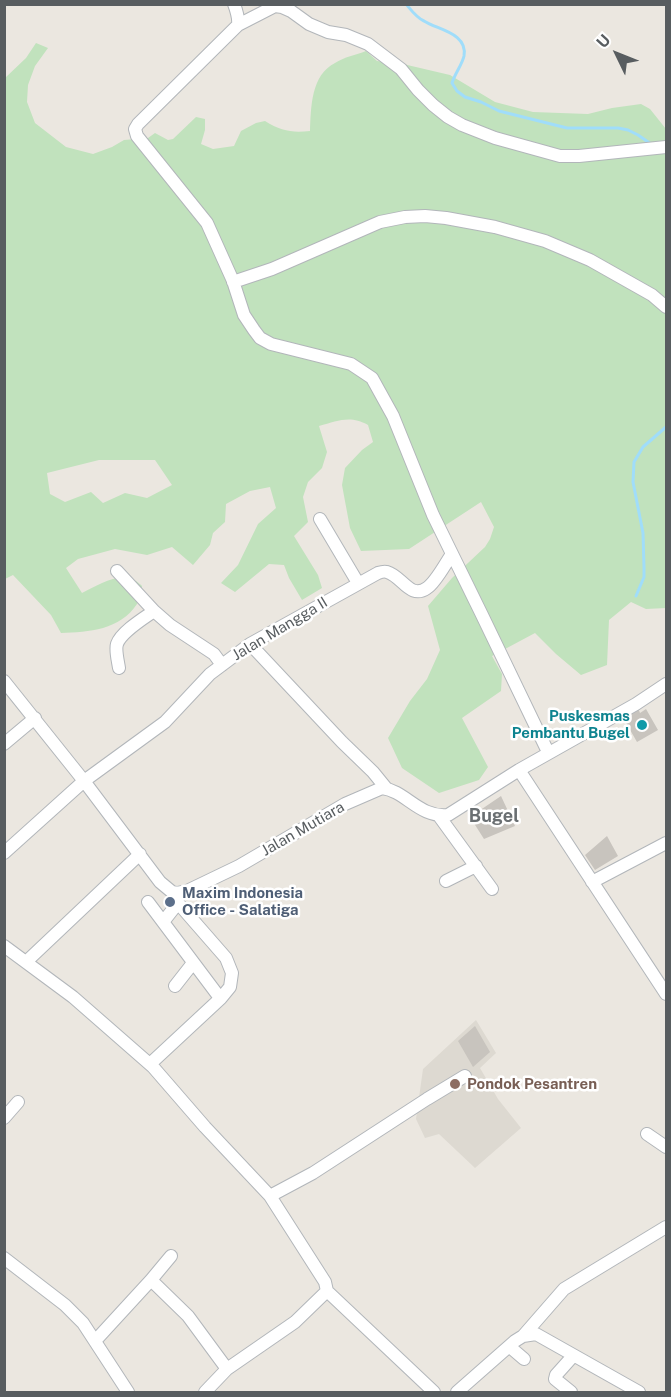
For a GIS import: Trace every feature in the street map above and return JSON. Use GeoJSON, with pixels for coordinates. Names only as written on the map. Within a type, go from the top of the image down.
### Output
{"type":"FeatureCollection","features":[{"type":"Feature","properties":{"kind":"street"},"geometry":{"type":"LineString","coordinates":[[234,4],[239,20],[238,25]]}},
{"type":"Feature","properties":{"kind":"street"},"geometry":{"type":"LineString","coordinates":[[548,753],[433,515],[393,416],[372,378],[351,364],[271,344],[260,338],[244,315],[233,282],[207,224],[137,136],[135,129],[164,97],[238,25],[275,6],[291,11],[309,24],[328,32],[346,35],[368,44],[401,69],[418,90],[448,117],[495,138],[560,156],[666,147]]}},
{"type":"Feature","properties":{"kind":"street"},"geometry":{"type":"LineString","coordinates":[[233,282],[272,269],[380,222],[425,216],[495,227],[545,241],[590,260],[652,295],[666,307]]}},
{"type":"Feature","properties":{"kind":"street"},"geometry":{"type":"LineString","coordinates":[[320,519],[358,583]]}},
{"type":"Feature","properties":{"kind":"street","name":"Jalan Mangga II"},"geometry":{"type":"LineString","coordinates":[[7,845],[84,781],[165,722],[210,674],[250,644],[378,573],[392,574],[410,590],[418,592],[426,589],[432,584],[452,554]]}},
{"type":"Feature","properties":{"kind":"street"},"geometry":{"type":"LineString","coordinates":[[117,572],[154,611],[170,625],[214,654],[222,665]]}},
{"type":"Feature","properties":{"kind":"street"},"geometry":{"type":"LineString","coordinates":[[119,668],[116,646],[120,638],[154,611]]}},
{"type":"Feature","properties":{"kind":"street"},"geometry":{"type":"LineString","coordinates":[[250,644],[386,788],[411,804],[439,816],[448,815],[519,770],[636,704],[666,684]]}},
{"type":"Feature","properties":{"kind":"street"},"geometry":{"type":"LineString","coordinates":[[4,681],[84,781],[160,882],[226,958],[232,973],[230,987],[150,1064]]}},
{"type":"Feature","properties":{"kind":"street"},"geometry":{"type":"LineString","coordinates":[[4,744],[35,718]]}},
{"type":"Feature","properties":{"kind":"street"},"geometry":{"type":"LineString","coordinates":[[519,770],[666,994]]}},
{"type":"Feature","properties":{"kind":"street","name":"Jalan Mutiara"},"geometry":{"type":"LineString","coordinates":[[175,898],[177,893],[187,891],[239,866],[345,804],[375,790],[386,788]]}},
{"type":"Feature","properties":{"kind":"street"},"geometry":{"type":"LineString","coordinates":[[439,816],[492,889]]}},
{"type":"Feature","properties":{"kind":"street"},"geometry":{"type":"LineString","coordinates":[[592,882],[666,843]]}},
{"type":"Feature","properties":{"kind":"street"},"geometry":{"type":"LineString","coordinates":[[27,962],[140,854]]}},
{"type":"Feature","properties":{"kind":"street"},"geometry":{"type":"LineString","coordinates":[[446,881],[476,866]]}},
{"type":"Feature","properties":{"kind":"street"},"geometry":{"type":"LineString","coordinates":[[163,922],[175,898]]}},
{"type":"Feature","properties":{"kind":"street"},"geometry":{"type":"LineString","coordinates":[[148,902],[220,998]]}},
{"type":"Feature","properties":{"kind":"street"},"geometry":{"type":"LineString","coordinates":[[4,946],[73,997],[150,1064],[270,1196],[325,1282],[327,1291],[434,1392]]}},
{"type":"Feature","properties":{"kind":"street"},"geometry":{"type":"LineString","coordinates":[[175,986],[193,963]]}},
{"type":"Feature","properties":{"kind":"street"},"geometry":{"type":"LineString","coordinates":[[270,1196],[313,1173],[465,1076]]}},
{"type":"Feature","properties":{"kind":"street"},"geometry":{"type":"LineString","coordinates":[[4,1118],[18,1102]]}},
{"type":"Feature","properties":{"kind":"street"},"geometry":{"type":"LineString","coordinates":[[647,1134],[666,1147]]}},
{"type":"Feature","properties":{"kind":"street"},"geometry":{"type":"LineString","coordinates":[[457,1392],[523,1336],[564,1289],[666,1227]]}},
{"type":"Feature","properties":{"kind":"street"},"geometry":{"type":"LineString","coordinates":[[95,1341],[171,1256]]}},
{"type":"Feature","properties":{"kind":"street"},"geometry":{"type":"LineString","coordinates":[[6,1262],[65,1305],[83,1323],[128,1392]]}},
{"type":"Feature","properties":{"kind":"street"},"geometry":{"type":"LineString","coordinates":[[151,1280],[188,1316],[226,1369]]}},
{"type":"Feature","properties":{"kind":"street"},"geometry":{"type":"LineString","coordinates":[[205,1392],[226,1369],[295,1322],[327,1291]]}},
{"type":"Feature","properties":{"kind":"street"},"geometry":{"type":"LineString","coordinates":[[523,1336],[536,1334],[639,1392]]}},
{"type":"Feature","properties":{"kind":"street"},"geometry":{"type":"LineString","coordinates":[[510,1347],[524,1359]]}},
{"type":"Feature","properties":{"kind":"street"},"geometry":{"type":"LineString","coordinates":[[571,1392],[555,1379],[573,1356]]}},
{"type":"Feature","properties":{"kind":"shaded area","name":"Pondok Pesantren"},"geometry":{"type":"Polygon","coordinates":[[[476,1020],[496,1053],[480,1068],[498,1099],[521,1128],[475,1168],[439,1134],[425,1138],[416,1119],[423,1069],[476,1020]]]}},
{"type":"Feature","properties":{"kind":"green space"},"geometry":{"type":"Polygon","coordinates":[[[36,43],[48,48],[35,66],[28,85],[27,102],[35,123],[66,147],[93,154],[124,140],[148,138],[155,133],[168,140],[173,139],[196,117],[205,119],[201,144],[213,149],[234,146],[241,131],[265,121],[287,131],[310,131],[314,92],[321,75],[327,68],[339,61],[366,51],[377,61],[403,64],[450,75],[495,102],[533,112],[588,114],[641,104],[650,109],[666,129],[666,608],[646,609],[631,602],[609,620],[607,665],[581,675],[535,633],[492,656],[502,674],[501,691],[462,718],[488,767],[479,780],[439,793],[402,768],[388,738],[410,701],[427,679],[440,650],[428,606],[452,578],[485,547],[494,527],[481,502],[409,549],[361,551],[350,528],[342,485],[345,468],[373,442],[368,425],[362,422],[344,420],[319,426],[327,452],[322,468],[308,482],[303,497],[308,522],[294,536],[318,575],[322,588],[302,600],[284,565],[269,564],[235,592],[221,583],[238,565],[258,524],[276,508],[270,487],[250,491],[226,504],[225,522],[213,533],[210,545],[193,565],[172,547],[147,555],[115,549],[78,559],[66,568],[82,593],[105,582],[124,577],[142,586],[139,600],[130,613],[103,628],[61,633],[51,615],[13,575],[5,579],[5,78],[26,58],[36,43]],[[99,460],[47,473],[50,494],[65,502],[91,492],[103,503],[125,493],[147,498],[172,485],[155,460],[99,460]]]}},
{"type":"Feature","properties":{"kind":"building","name":"Puskesmas Pembantu Bugel"},"geometry":{"type":"Polygon","coordinates":[[[638,708],[640,713],[646,709],[658,730],[637,742],[625,721],[632,717],[629,713],[638,708]]]}},
{"type":"Feature","properties":{"kind":"building"},"geometry":{"type":"Polygon","coordinates":[[[501,796],[515,826],[484,839],[470,817],[501,796]]]}},
{"type":"Feature","properties":{"kind":"building"},"geometry":{"type":"Polygon","coordinates":[[[607,836],[618,856],[595,870],[585,855],[607,836]]]}},
{"type":"Feature","properties":{"kind":"building"},"geometry":{"type":"Polygon","coordinates":[[[475,1026],[490,1052],[473,1067],[458,1041],[475,1026]]]}},
{"type":"Feature","properties":{"kind":"waterway"},"geometry":{"type":"LineString","coordinates":[[406,4],[421,20],[451,33],[461,42],[464,56],[452,83],[465,97],[499,111],[567,128],[628,130],[651,144]]}},
{"type":"Feature","properties":{"kind":"waterway"},"geometry":{"type":"LineString","coordinates":[[636,596],[644,577],[644,567],[643,533],[633,482],[634,462],[643,447],[666,427]]}},
{"type":"Feature","properties":{"kind":"place","name":"Puskesmas Pembantu Bugel"},"geometry":{"type":"Point","coordinates":[642,725]}},
{"type":"Feature","properties":{"kind":"place","name":"Maxim Indonesia Office - Salatiga"},"geometry":{"type":"Point","coordinates":[170,902]}},
{"type":"Feature","properties":{"kind":"place","name":"Pondok Pesantren"},"geometry":{"type":"Point","coordinates":[455,1084]}},
{"type":"Feature","properties":{"kind":"district","name":"Bugel"},"geometry":{"type":"Point","coordinates":[494,816]}}]}
